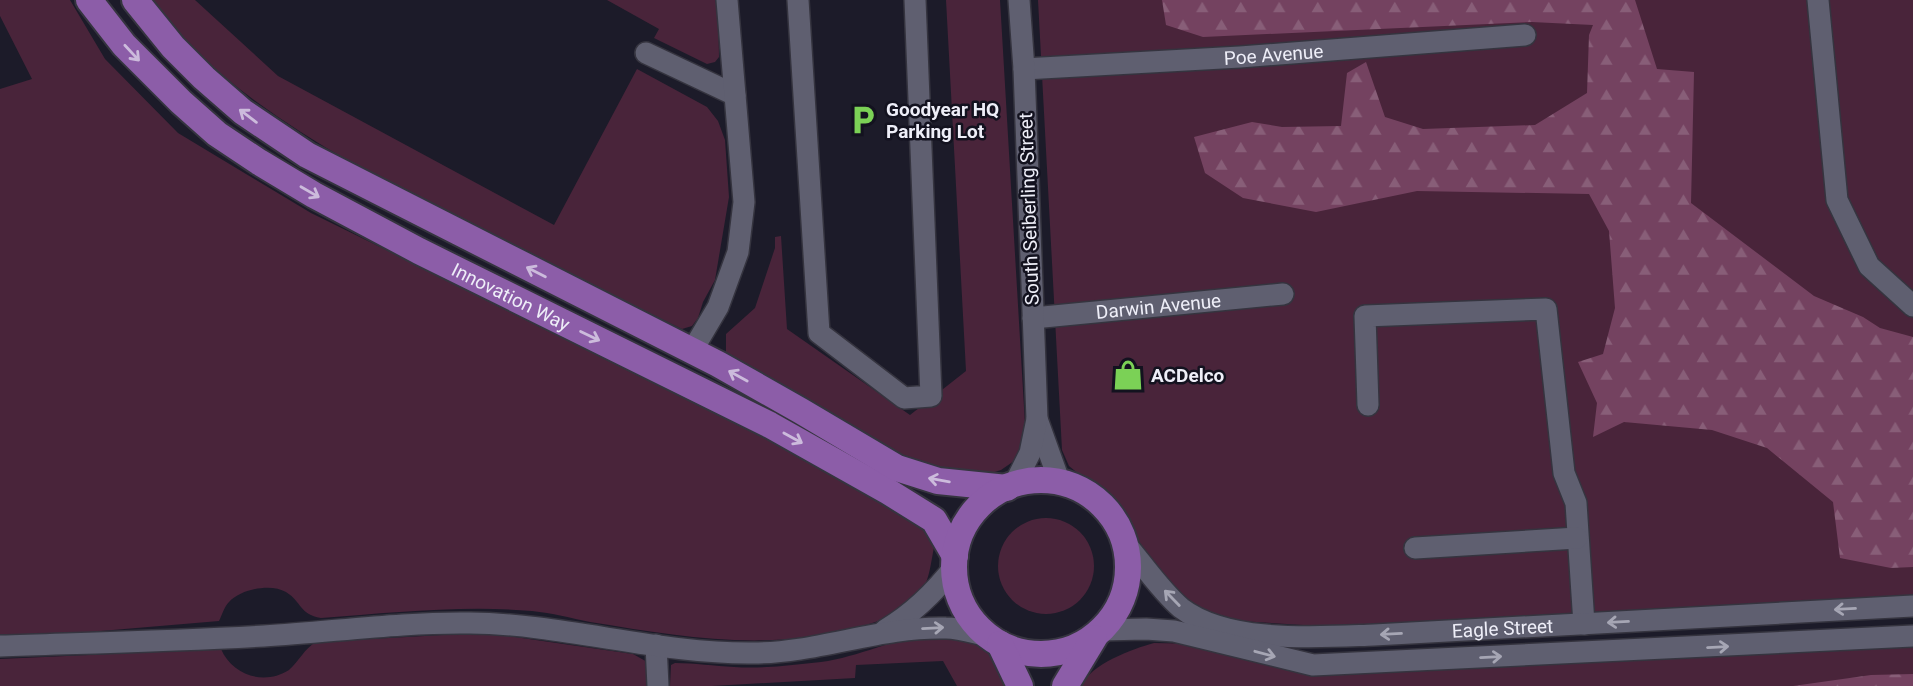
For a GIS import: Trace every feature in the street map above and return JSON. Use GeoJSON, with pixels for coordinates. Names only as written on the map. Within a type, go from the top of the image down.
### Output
{"type":"FeatureCollection","features":[{"type":"Feature","properties":{"kind":"main road","name":"Innovation Way"},"geometry":{"type":"LineString","coordinates":[[89,0],[124,45],[180,102],[217,134],[259,162],[314,195],[419,251],[769,425],[889,492],[934,520],[955,561]]}},
{"type":"Feature","properties":{"kind":"main road","name":"Innovation Way"},"geometry":{"type":"LineString","coordinates":[[135,0],[157,29],[204,78],[243,112],[307,155],[692,351],[897,468],[938,481],[1011,486]]}},
{"type":"Feature","properties":{"kind":"main road"},"geometry":{"type":"LineString","coordinates":[[1020,686],[994,640],[967,614],[956,586],[955,561],[958,541],[972,515],[994,495],[1011,486],[1033,481],[1060,483],[1082,491],[1101,504],[1115,522],[1125,543],[1129,568],[1125,593],[1114,615],[1099,632],[1065,686]]}},
{"type":"Feature","properties":{"kind":"main road"},"geometry":{"type":"LineString","coordinates":[[994,640],[1025,653],[1050,654],[1075,647],[1099,632]]}},
{"type":"Feature","properties":{"kind":"street"},"geometry":{"type":"LineString","coordinates":[[692,351],[718,307],[738,252],[744,202],[727,0]]}},
{"type":"Feature","properties":{"kind":"street"},"geometry":{"type":"LineString","coordinates":[[798,0],[819,333],[904,398],[931,397],[915,0]]}},
{"type":"Feature","properties":{"kind":"street","name":"South Seiberling Street"},"geometry":{"type":"LineString","coordinates":[[1011,486],[1030,453],[1037,419],[1019,0]]}},
{"type":"Feature","properties":{"kind":"street"},"geometry":{"type":"LineString","coordinates":[[1818,0],[1837,200],[1869,266],[1913,306]]}},
{"type":"Feature","properties":{"kind":"street","name":"Poe Avenue"},"geometry":{"type":"LineString","coordinates":[[1024,69],[1240,57],[1525,36]]}},
{"type":"Feature","properties":{"kind":"street"},"geometry":{"type":"LineString","coordinates":[[646,53],[735,95]]}},
{"type":"Feature","properties":{"kind":"street","name":"Darwin Avenue"},"geometry":{"type":"LineString","coordinates":[[1033,318],[1283,294]]}},
{"type":"Feature","properties":{"kind":"street"},"geometry":{"type":"LineString","coordinates":[[1368,405],[1366,316],[1546,309],[1563,473],[1576,503],[1584,624]]}},
{"type":"Feature","properties":{"kind":"street","name":"South Seiberling Street"},"geometry":{"type":"LineString","coordinates":[[1037,419],[1060,483]]}},
{"type":"Feature","properties":{"kind":"street"},"geometry":{"type":"LineString","coordinates":[[1415,548],[1577,538]]}},
{"type":"Feature","properties":{"kind":"street","name":"Eagle Street"},"geometry":{"type":"LineString","coordinates":[[1125,543],[1182,608],[1209,622],[1238,631],[1331,637],[1913,606]]}},
{"type":"Feature","properties":{"kind":"street"},"geometry":{"type":"LineString","coordinates":[[878,634],[915,610],[938,588],[955,561]]}},
{"type":"Feature","properties":{"kind":"street"},"geometry":{"type":"LineString","coordinates":[[0,646],[262,636],[458,623],[525,627],[701,652],[801,650],[878,634],[944,628],[994,640]]}},
{"type":"Feature","properties":{"kind":"street","name":"Eagle Street"},"geometry":{"type":"LineString","coordinates":[[1099,632],[1146,629],[1174,631],[1313,665],[1913,636]]}},
{"type":"Feature","properties":{"kind":"street"},"geometry":{"type":"LineString","coordinates":[[656,645],[658,686]]}},
{"type":"Feature","properties":{"kind":"shaded area"},"geometry":{"type":"Polygon","coordinates":[[[0,0],[70,0],[105,59],[178,133],[311,213],[860,483],[927,533],[934,547],[922,592],[911,604],[875,622],[847,630],[782,640],[686,636],[506,609],[426,610],[321,618],[308,614],[286,592],[272,588],[248,591],[234,597],[219,621],[89,632],[0,635],[0,89],[32,79],[0,16],[0,0]]]}},
{"type":"Feature","properties":{"kind":"shaded area"},"geometry":{"type":"Polygon","coordinates":[[[148,0],[195,0],[278,76],[554,225],[637,69],[707,107],[718,121],[725,140],[729,197],[715,280],[698,318],[692,326],[682,329],[449,214],[326,148],[286,123],[213,67],[179,35],[148,0]]]}},
{"type":"Feature","properties":{"kind":"shaded area"},"geometry":{"type":"Polygon","coordinates":[[[607,0],[718,0],[719,57],[715,62],[707,64],[654,38],[659,29],[607,0]]]}},
{"type":"Feature","properties":{"kind":"shaded area"},"geometry":{"type":"Polygon","coordinates":[[[946,0],[1000,0],[1025,424],[1023,446],[1014,461],[1001,470],[982,476],[908,467],[836,423],[772,379],[726,354],[726,334],[755,308],[775,248],[775,237],[781,236],[787,329],[910,415],[966,371],[946,0]]]}},
{"type":"Feature","properties":{"kind":"shaded area"},"geometry":{"type":"Polygon","coordinates":[[[1038,0],[1913,0],[1913,598],[1336,627],[1224,620],[1186,605],[1164,583],[1137,538],[1126,513],[1069,466],[1062,450],[1038,0]]]}},
{"type":"Feature","properties":{"kind":"shaded area"},"geometry":{"type":"Polygon","coordinates":[[[1046,518],[1064,522],[1080,532],[1090,548],[1094,566],[1090,584],[1080,600],[1064,610],[1046,614],[1028,610],[1012,600],[1002,584],[998,566],[1002,548],[1012,532],[1028,522],[1046,518]]]}},
{"type":"Feature","properties":{"kind":"shaded area"},"geometry":{"type":"Polygon","coordinates":[[[461,634],[501,635],[633,654],[649,663],[650,686],[0,686],[0,659],[221,649],[233,666],[241,671],[269,677],[289,670],[316,642],[461,634]]]}},
{"type":"Feature","properties":{"kind":"shaded area"},"geometry":{"type":"Polygon","coordinates":[[[932,635],[962,640],[981,647],[996,661],[1014,686],[957,686],[943,661],[856,665],[855,678],[670,686],[671,665],[675,663],[767,667],[821,662],[932,635]]]}},
{"type":"Feature","properties":{"kind":"shaded area"},"geometry":{"type":"Polygon","coordinates":[[[1154,643],[1202,644],[1319,673],[1913,643],[1913,686],[1081,686],[1086,678],[1103,664],[1124,653],[1154,643]]]}},
{"type":"Feature","properties":{"kind":"green space"},"geometry":{"type":"Polygon","coordinates":[[[1162,0],[1635,0],[1657,69],[1694,72],[1691,203],[1814,296],[1863,317],[1880,328],[1913,337],[1913,567],[1891,568],[1840,558],[1833,502],[1767,448],[1712,430],[1624,422],[1593,437],[1597,403],[1578,362],[1603,354],[1615,308],[1609,231],[1589,194],[1417,191],[1316,212],[1243,198],[1205,173],[1194,137],[1252,122],[1282,127],[1341,126],[1347,73],[1366,62],[1385,117],[1423,129],[1535,125],[1587,93],[1589,35],[1593,25],[1532,22],[1203,37],[1166,25],[1162,0]]]}},
{"type":"Feature","properties":{"kind":"green space"},"geometry":{"type":"Polygon","coordinates":[[[1913,674],[1913,686],[1793,686],[1871,675],[1913,674]]]}},
{"type":"Feature","properties":{"kind":"place","name":"Goodyear HQ Parking Lot"},"geometry":{"type":"Point","coordinates":[863,120]}},
{"type":"Feature","properties":{"kind":"place","name":"ACDelco"},"geometry":{"type":"Point","coordinates":[1128,375]}}]}
